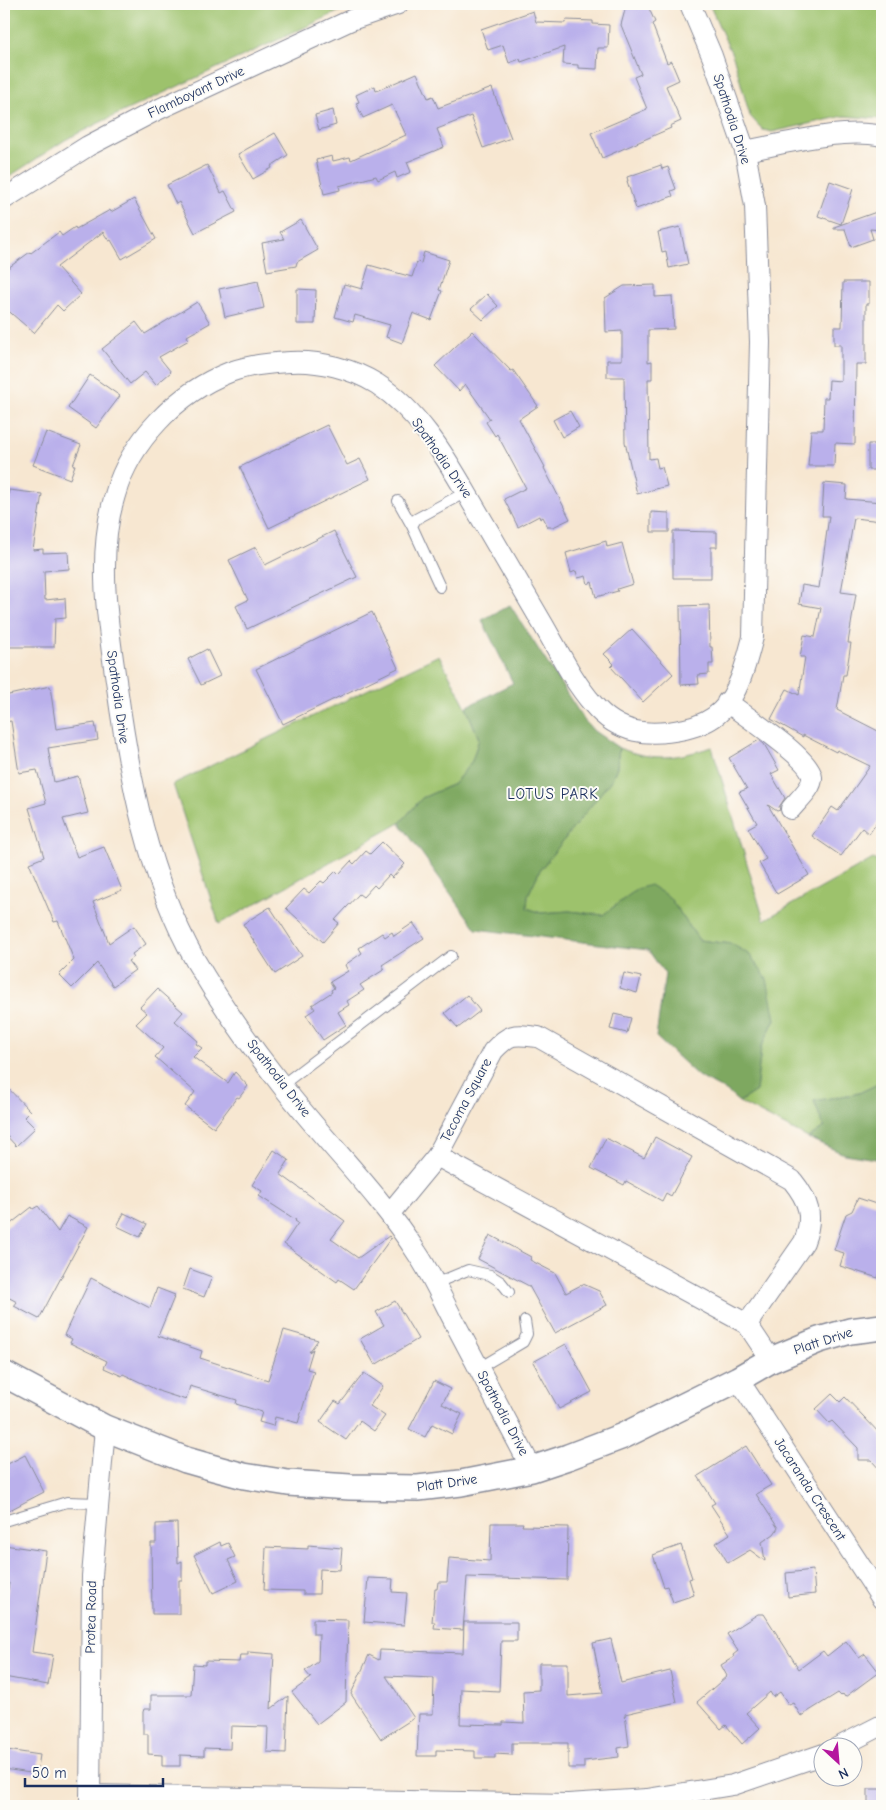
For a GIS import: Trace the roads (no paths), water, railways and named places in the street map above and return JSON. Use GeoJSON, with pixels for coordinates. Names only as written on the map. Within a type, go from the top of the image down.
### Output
{"type":"FeatureCollection","features":[{"type":"Feature","properties":{"kind":"street","name":"Flamboyant Drive"},"geometry":{"type":"LineString","coordinates":[[4,199],[88,146],[155,111],[351,20],[398,4]]}},
{"type":"Feature","properties":{"kind":"street","name":"Spathodia Drive"},"geometry":{"type":"LineString","coordinates":[[532,1469],[419,1256],[390,1213],[282,1086],[213,990],[193,956],[177,922],[154,866],[132,782],[105,605],[106,546],[112,501],[121,476],[142,440],[161,417],[192,392],[229,372],[265,363],[302,361],[338,367],[375,382],[404,405],[431,437],[466,492],[565,663],[587,698],[599,712],[621,727],[644,734],[672,732],[701,725],[723,710],[746,664],[753,637],[760,342],[755,206],[745,151],[712,56],[690,4]]}},
{"type":"Feature","properties":{"kind":"street"},"geometry":{"type":"LineString","coordinates":[[745,151],[836,135],[873,134],[882,136]]}},
{"type":"Feature","properties":{"kind":"street"},"geometry":{"type":"LineString","coordinates":[[727,702],[796,754],[808,767],[812,776],[811,783],[791,809]]}},
{"type":"Feature","properties":{"kind":"street","name":"Tecoma Square"},"geometry":{"type":"LineString","coordinates":[[747,1324],[804,1242],[810,1228],[810,1220],[803,1194],[792,1180],[538,1037],[517,1035],[505,1038],[493,1051],[436,1156],[747,1324],[770,1360]]}},
{"type":"Feature","properties":{"kind":"street"},"geometry":{"type":"LineString","coordinates":[[390,1213],[436,1156]]}},
{"type":"Feature","properties":{"kind":"street","name":"Platt Drive"},"geometry":{"type":"LineString","coordinates":[[4,1374],[105,1428],[186,1460],[214,1468],[244,1476],[288,1483],[350,1487],[418,1488],[461,1483],[532,1469],[568,1458],[623,1436],[738,1379],[770,1360],[818,1340],[850,1331],[882,1327]]}},
{"type":"Feature","properties":{"kind":"street","name":"Jacaranda Crescent"},"geometry":{"type":"LineString","coordinates":[[738,1379],[882,1599]]}},
{"type":"Feature","properties":{"kind":"street","name":"Protea Road"},"geometry":{"type":"LineString","coordinates":[[90,1800],[92,1576],[105,1428]]}},
{"type":"Feature","properties":{"kind":"street"},"geometry":{"type":"LineString","coordinates":[[857,1738],[882,1725]]}},
{"type":"Feature","properties":{"kind":"street"},"geometry":{"type":"LineString","coordinates":[[90,1800],[568,1804],[648,1799],[733,1785],[814,1757]]}},
{"type":"Feature","properties":{"kind":"lane"},"geometry":{"type":"LineString","coordinates":[[412,526],[416,518],[466,492]]}},
{"type":"Feature","properties":{"kind":"lane"},"geometry":{"type":"LineString","coordinates":[[398,500],[440,586]]}},
{"type":"Feature","properties":{"kind":"lane"},"geometry":{"type":"LineString","coordinates":[[282,1086],[451,956]]}},
{"type":"Feature","properties":{"kind":"lane"},"geometry":{"type":"LineString","coordinates":[[434,1284],[468,1270],[490,1276],[501,1282],[509,1292]]}},
{"type":"Feature","properties":{"kind":"lane"},"geometry":{"type":"LineString","coordinates":[[479,1368],[523,1342],[527,1334],[525,1321]]}},
{"type":"Feature","properties":{"kind":"lane"},"geometry":{"type":"LineString","coordinates":[[4,1521],[67,1502],[98,1503]]}},
{"type":"Feature","properties":{"kind":"district","name":"LOTUS PARK"},"geometry":{"type":"Point","coordinates":[553,794]}}]}
